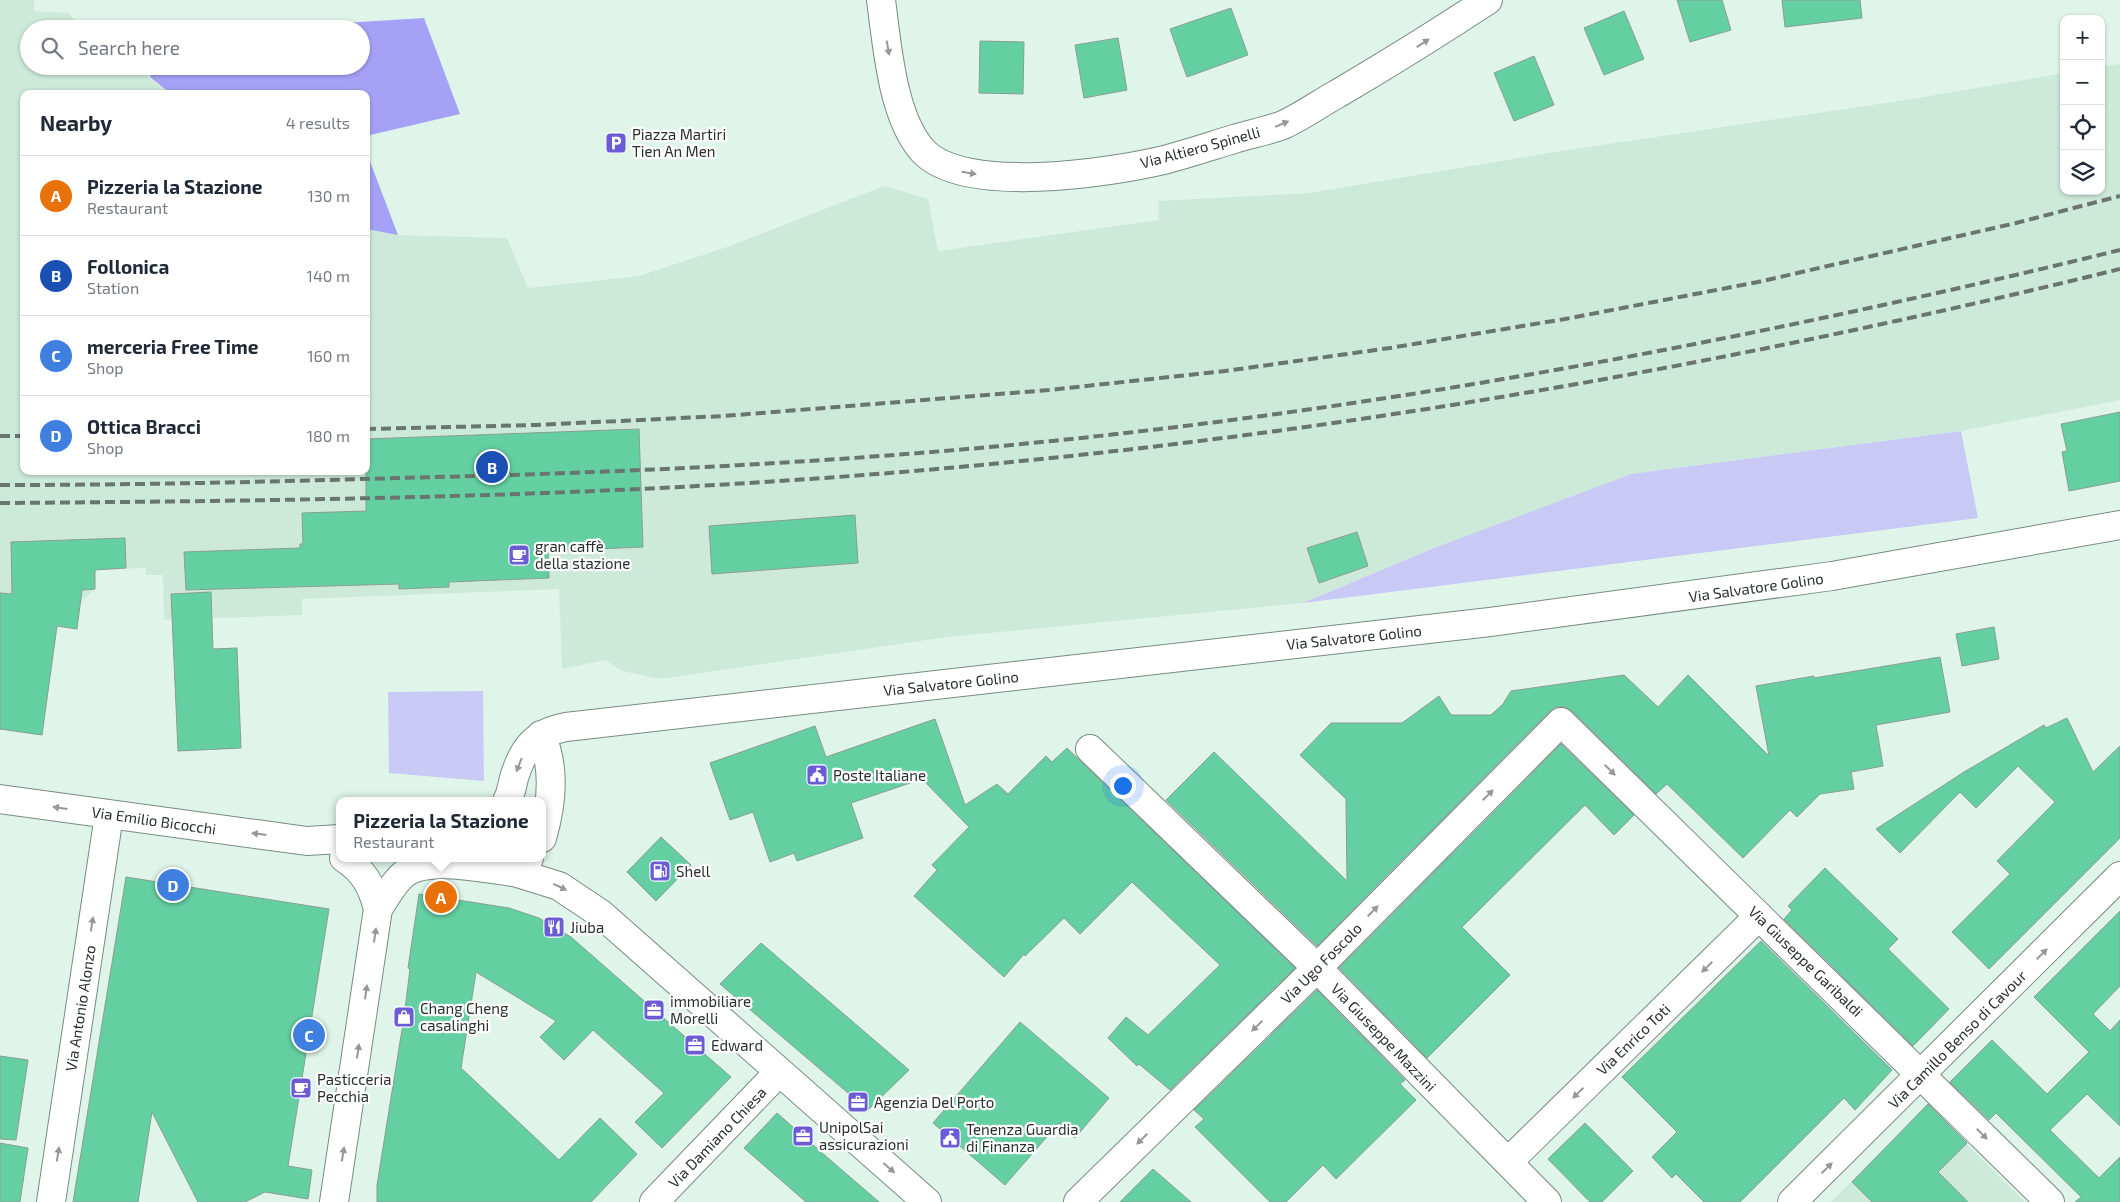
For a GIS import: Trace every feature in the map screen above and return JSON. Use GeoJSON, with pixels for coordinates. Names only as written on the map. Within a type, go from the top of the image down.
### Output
{"type":"FeatureCollection","features":[{"type":"Feature","properties":{"kind":"street","name":"Via Altiero Spinelli"},"geometry":{"type":"LineString","coordinates":[[882,0],[887,45],[900,110],[909,133],[924,152],[944,166],[967,174],[1024,177],[1078,175],[1163,160],[1283,124],[1398,59],[1488,0]]}},
{"type":"Feature","properties":{"kind":"street","name":"Via Salvatore Golino"},"geometry":{"type":"LineString","coordinates":[[541,735],[554,730],[739,706],[1510,619],[1832,576],[2120,525]]}},
{"type":"Feature","properties":{"kind":"street","name":"Via Giuseppe Garibaldi"},"geometry":{"type":"LineString","coordinates":[[1560,722],[2050,1202]]}},
{"type":"Feature","properties":{"kind":"street","name":"Via Ugo Foscolo"},"geometry":{"type":"LineString","coordinates":[[1078,1202],[1317,968],[1560,722]]}},
{"type":"Feature","properties":{"kind":"street"},"geometry":{"type":"LineString","coordinates":[[550,761],[562,743],[584,726]]}},
{"type":"Feature","properties":{"kind":"street"},"geometry":{"type":"LineString","coordinates":[[508,797],[523,755],[528,747],[541,735],[550,761],[551,798],[546,820]]}},
{"type":"Feature","properties":{"kind":"street","name":"Via Giuseppe Mazzini"},"geometry":{"type":"LineString","coordinates":[[1090,749],[1317,968],[1547,1202]]}},
{"type":"Feature","properties":{"kind":"street","name":"Via Emilio Bicocchi"},"geometry":{"type":"LineString","coordinates":[[0,799],[307,841]]}},
{"type":"Feature","properties":{"kind":"street","name":"Via Antonio Alonzo"},"geometry":{"type":"LineString","coordinates":[[51,1202],[109,815]]}},
{"type":"Feature","properties":{"kind":"street"},"geometry":{"type":"LineString","coordinates":[[307,841],[336,839]]}},
{"type":"Feature","properties":{"kind":"street"},"geometry":{"type":"LineString","coordinates":[[307,841],[336,854]]}},
{"type":"Feature","properties":{"kind":"street"},"geometry":{"type":"LineString","coordinates":[[350,862],[369,881],[378,909]]}},
{"type":"Feature","properties":{"kind":"street"},"geometry":{"type":"LineString","coordinates":[[334,1202],[378,909],[404,874],[416,868],[439,864],[514,863],[559,886],[601,914],[927,1202]]}},
{"type":"Feature","properties":{"kind":"street","name":"Via Camillo Benso di Cavour"},"geometry":{"type":"LineString","coordinates":[[1792,1202],[1922,1075],[2120,876]]}},
{"type":"Feature","properties":{"kind":"street","name":"Via Enrico Toti"},"geometry":{"type":"LineString","coordinates":[[1508,1162],[1759,916]]}},
{"type":"Feature","properties":{"kind":"street","name":"Via Damiano Chiesa"},"geometry":{"type":"LineString","coordinates":[[654,1202],[779,1072]]}},
{"type":"Feature","properties":{"kind":"shaded area"},"geometry":{"type":"Polygon","coordinates":[[[0,0],[34,0],[34,11],[68,13],[75,20],[20,20],[20,75],[145,75],[166,90],[20,90],[20,475],[370,475],[370,230],[398,235],[507,238],[528,288],[639,276],[727,247],[884,186],[928,199],[938,251],[1159,220],[1158,201],[1309,193],[1548,153],[1912,99],[2060,74],[2060,195],[2105,195],[2105,66],[2120,64],[2120,400],[1961,431],[1631,474],[1434,548],[1303,603],[947,637],[661,679],[622,671],[605,660],[562,669],[559,589],[302,599],[302,615],[164,620],[163,575],[146,575],[146,568],[113,569],[112,539],[93,539],[95,589],[80,603],[0,593],[0,0]]]}},
{"type":"Feature","properties":{"kind":"shaded area"},"geometry":{"type":"Polygon","coordinates":[[[424,18],[460,114],[370,135],[370,90],[166,90],[150,77],[151,75],[370,75],[370,21],[424,18]]]}},
{"type":"Feature","properties":{"kind":"shaded area"},"geometry":{"type":"Polygon","coordinates":[[[370,162],[398,235],[370,230],[370,162]]]}},
{"type":"Feature","properties":{"kind":"shaded area"},"geometry":{"type":"Polygon","coordinates":[[[1961,431],[1978,518],[1303,603],[1434,548],[1631,474],[1961,431]]]}},
{"type":"Feature","properties":{"kind":"shaded area"},"geometry":{"type":"Polygon","coordinates":[[[483,691],[484,781],[389,773],[388,692],[483,691]]]}},
{"type":"Feature","properties":{"kind":"shaded area"},"geometry":{"type":"Polygon","coordinates":[[[1927,1105],[2025,1202],[1831,1202],[1927,1105]]]}},
{"type":"Feature","properties":{"kind":"building"},"geometry":{"type":"Polygon","coordinates":[[[1677,0],[1722,0],[1731,30],[1690,42],[1677,0]]]}},
{"type":"Feature","properties":{"kind":"building"},"geometry":{"type":"Polygon","coordinates":[[[1782,0],[1860,0],[1862,18],[1785,27],[1782,0]]]}},
{"type":"Feature","properties":{"kind":"building"},"geometry":{"type":"Polygon","coordinates":[[[1231,8],[1248,55],[1187,77],[1170,29],[1231,8]]]}},
{"type":"Feature","properties":{"kind":"building"},"geometry":{"type":"Polygon","coordinates":[[[1624,11],[1644,59],[1604,75],[1584,28],[1624,11]]]}},
{"type":"Feature","properties":{"kind":"building"},"geometry":{"type":"Polygon","coordinates":[[[1118,38],[1127,90],[1084,98],[1075,45],[1118,38]]]}},
{"type":"Feature","properties":{"kind":"building"},"geometry":{"type":"Polygon","coordinates":[[[980,41],[1024,42],[1023,94],[979,93],[980,41]]]}},
{"type":"Feature","properties":{"kind":"building"},"geometry":{"type":"Polygon","coordinates":[[[1534,56],[1554,105],[1514,121],[1494,73],[1534,56]]]}},
{"type":"Feature","properties":{"kind":"building"},"geometry":{"type":"Polygon","coordinates":[[[2120,412],[2120,481],[2069,491],[2062,452],[2067,451],[2061,424],[2120,412]]]}},
{"type":"Feature","properties":{"kind":"building"},"geometry":{"type":"Polygon","coordinates":[[[639,429],[643,547],[548,551],[549,578],[449,582],[449,587],[399,589],[399,584],[186,590],[184,552],[300,548],[300,544],[303,544],[302,513],[366,511],[366,475],[370,475],[370,439],[639,429]]]}},
{"type":"Feature","properties":{"kind":"building"},"geometry":{"type":"Polygon","coordinates":[[[855,515],[858,563],[712,574],[709,526],[855,515]]]}},
{"type":"Feature","properties":{"kind":"building"},"geometry":{"type":"Polygon","coordinates":[[[1357,532],[1368,566],[1319,583],[1307,548],[1357,532]]]}},
{"type":"Feature","properties":{"kind":"building"},"geometry":{"type":"Polygon","coordinates":[[[125,538],[126,568],[95,570],[95,589],[82,590],[77,629],[57,626],[42,735],[0,729],[0,593],[12,594],[11,542],[125,538]]]}},
{"type":"Feature","properties":{"kind":"building"},"geometry":{"type":"Polygon","coordinates":[[[211,592],[213,649],[237,648],[241,748],[178,751],[171,594],[211,592]]]}},
{"type":"Feature","properties":{"kind":"building"},"geometry":{"type":"Polygon","coordinates":[[[1994,627],[1999,659],[1962,666],[1956,634],[1994,627]]]}},
{"type":"Feature","properties":{"kind":"building"},"geometry":{"type":"Polygon","coordinates":[[[1940,657],[1950,712],[1876,725],[1883,766],[1851,772],[1854,789],[1820,794],[1797,817],[1790,810],[1743,858],[1667,784],[1656,794],[1572,711],[1564,707],[1556,707],[1317,946],[1166,800],[1214,752],[1347,881],[1346,799],[1300,755],[1331,723],[1402,723],[1439,696],[1451,715],[1491,715],[1503,704],[1511,691],[1624,675],[1658,707],[1688,675],[1769,756],[1756,686],[1940,657]]]}},
{"type":"Feature","properties":{"kind":"building"},"geometry":{"type":"Polygon","coordinates":[[[2067,718],[2093,772],[2120,746],[2120,838],[1989,969],[1952,932],[2010,874],[1997,861],[2055,802],[2018,766],[1976,808],[1960,792],[1900,853],[1876,829],[1964,772],[2044,725],[2046,728],[2067,718]]]}},
{"type":"Feature","properties":{"kind":"building"},"geometry":{"type":"Polygon","coordinates":[[[935,719],[965,805],[997,784],[1008,794],[1046,756],[1052,762],[1067,748],[1295,968],[1170,1090],[1139,1064],[1137,1066],[1108,1038],[1126,1017],[1148,1035],[1220,965],[1132,882],[1080,934],[1064,918],[1025,956],[1024,954],[1004,977],[914,896],[937,870],[932,865],[969,827],[922,779],[851,803],[863,838],[797,861],[794,853],[770,862],[753,812],[730,820],[710,763],[815,726],[826,757],[935,719]]]}},
{"type":"Feature","properties":{"kind":"building"},"geometry":{"type":"Polygon","coordinates":[[[1561,744],[1634,815],[1614,835],[1585,805],[1462,927],[1510,975],[1427,1058],[1339,968],[1561,744]]]}},
{"type":"Feature","properties":{"kind":"building"},"geometry":{"type":"Polygon","coordinates":[[[661,837],[691,865],[656,901],[627,872],[661,837]]]}},
{"type":"Feature","properties":{"kind":"building"},"geometry":{"type":"Polygon","coordinates":[[[1825,868],[1898,939],[1888,949],[1949,1009],[1913,1046],[1784,919],[1792,910],[1788,906],[1825,868]]]}},
{"type":"Feature","properties":{"kind":"building"},"geometry":{"type":"Polygon","coordinates":[[[126,877],[329,909],[288,1166],[312,1170],[308,1199],[265,1192],[245,1202],[198,1202],[152,1112],[138,1202],[73,1202],[126,877]]]}},
{"type":"Feature","properties":{"kind":"building"},"geometry":{"type":"Polygon","coordinates":[[[419,894],[509,908],[539,918],[571,937],[731,1077],[662,1148],[635,1122],[664,1093],[593,1030],[564,1060],[540,1037],[556,1021],[476,972],[461,1068],[559,1160],[600,1118],[637,1154],[591,1202],[377,1202],[377,1185],[404,1017],[410,969],[408,968],[419,894]]]}},
{"type":"Feature","properties":{"kind":"building"},"geometry":{"type":"Polygon","coordinates":[[[2120,911],[2120,986],[2093,1014],[2110,1031],[2120,1020],[2120,1126],[2087,1094],[2050,1130],[2099,1178],[2120,1157],[2120,1202],[2075,1202],[2081,1197],[1996,1113],[1989,1120],[1950,1082],[1992,1040],[2047,1094],[2089,1052],[2034,997],[2120,911]]]}},
{"type":"Feature","properties":{"kind":"building"},"geometry":{"type":"Polygon","coordinates":[[[1761,941],[1892,1070],[1855,1110],[1844,1098],[1740,1202],[1704,1202],[1676,1174],[1672,1178],[1652,1157],[1677,1132],[1622,1077],[1761,941]]]}},
{"type":"Feature","properties":{"kind":"building"},"geometry":{"type":"Polygon","coordinates":[[[761,943],[909,1070],[868,1110],[720,984],[761,943]]]}},
{"type":"Feature","properties":{"kind":"building"},"geometry":{"type":"Polygon","coordinates":[[[1317,990],[1405,1080],[1400,1084],[1416,1100],[1336,1179],[1323,1165],[1286,1202],[1270,1202],[1195,1127],[1204,1119],[1194,1110],[1317,990]]]}},
{"type":"Feature","properties":{"kind":"building"},"geometry":{"type":"Polygon","coordinates":[[[1020,1022],[1109,1098],[1075,1138],[1059,1123],[1005,1185],[933,1123],[1020,1022]]]}},
{"type":"Feature","properties":{"kind":"building"},"geometry":{"type":"Polygon","coordinates":[[[0,1056],[28,1060],[16,1140],[0,1139],[0,1056]]]}},
{"type":"Feature","properties":{"kind":"building"},"geometry":{"type":"Polygon","coordinates":[[[1928,1104],[1967,1143],[1938,1172],[1968,1202],[1872,1202],[1852,1182],[1928,1104]]]}},
{"type":"Feature","properties":{"kind":"building"},"geometry":{"type":"Polygon","coordinates":[[[777,1113],[879,1202],[806,1202],[744,1148],[777,1113]]]}},
{"type":"Feature","properties":{"kind":"building"},"geometry":{"type":"Polygon","coordinates":[[[1585,1123],[1633,1171],[1602,1202],[1590,1202],[1548,1159],[1585,1123]]]}},
{"type":"Feature","properties":{"kind":"building"},"geometry":{"type":"Polygon","coordinates":[[[0,1143],[28,1148],[20,1202],[0,1202],[0,1143]]]}},
{"type":"Feature","properties":{"kind":"building"},"geometry":{"type":"Polygon","coordinates":[[[1153,1169],[1191,1202],[1120,1202],[1153,1169]]]}},
{"type":"Feature","properties":{"kind":"railway"},"geometry":{"type":"LineString","coordinates":[[370,429],[535,425],[724,416],[1049,390],[1225,371],[1390,348],[1565,319],[1758,282],[2016,223],[2120,196]]}},
{"type":"Feature","properties":{"kind":"railway"},"geometry":{"type":"LineString","coordinates":[[0,485],[249,482],[644,470],[807,461],[1052,441],[1187,426],[1321,408],[1589,364],[1856,311],[2120,250]]}},
{"type":"Feature","properties":{"kind":"railway"},"geometry":{"type":"LineString","coordinates":[[0,503],[298,500],[596,491],[795,480],[962,467],[1129,449],[1296,428],[1462,403],[1627,375],[1957,308],[2120,269]]}},
{"type":"Feature","properties":{"kind":"railway"},"geometry":{"type":"LineString","coordinates":[[0,436],[20,436]]}},
{"type":"Feature","properties":{"kind":"place","name":"Piazza Martiri Tien An Men"},"geometry":{"type":"Point","coordinates":[616,143]}},
{"type":"Feature","properties":{"kind":"place","name":"Follonica"},"geometry":{"type":"Point","coordinates":[492,467]}},
{"type":"Feature","properties":{"kind":"place","name":"gran caffè della stazione"},"geometry":{"type":"Point","coordinates":[519,555]}},
{"type":"Feature","properties":{"kind":"place","name":"Poste Italiane"},"geometry":{"type":"Point","coordinates":[817,775]}},
{"type":"Feature","properties":{"kind":"place","name":"Shell"},"geometry":{"type":"Point","coordinates":[660,871]}},
{"type":"Feature","properties":{"kind":"place","name":"Ottica Bracci"},"geometry":{"type":"Point","coordinates":[173,885]}},
{"type":"Feature","properties":{"kind":"place","name":"Pizzeria la Stazione"},"geometry":{"type":"Point","coordinates":[441,897]}},
{"type":"Feature","properties":{"kind":"place","name":"Jiuba"},"geometry":{"type":"Point","coordinates":[554,927]}},
{"type":"Feature","properties":{"kind":"place","name":"immobiliare Morelli"},"geometry":{"type":"Point","coordinates":[654,1010]}},
{"type":"Feature","properties":{"kind":"place","name":"Chang Cheng casalinghi"},"geometry":{"type":"Point","coordinates":[404,1017]}},
{"type":"Feature","properties":{"kind":"place","name":"merceria Free Time"},"geometry":{"type":"Point","coordinates":[309,1035]}},
{"type":"Feature","properties":{"kind":"place","name":"Edward"},"geometry":{"type":"Point","coordinates":[695,1045]}},
{"type":"Feature","properties":{"kind":"place","name":"Pasticceria Pecchia"},"geometry":{"type":"Point","coordinates":[301,1088]}},
{"type":"Feature","properties":{"kind":"place","name":"Agenzia Del Porto"},"geometry":{"type":"Point","coordinates":[858,1102]}},
{"type":"Feature","properties":{"kind":"place","name":"UnipolSai assicurazioni"},"geometry":{"type":"Point","coordinates":[803,1136]}},
{"type":"Feature","properties":{"kind":"place","name":"Tenenza Guardia di Finanza"},"geometry":{"type":"Point","coordinates":[950,1138]}}]}
